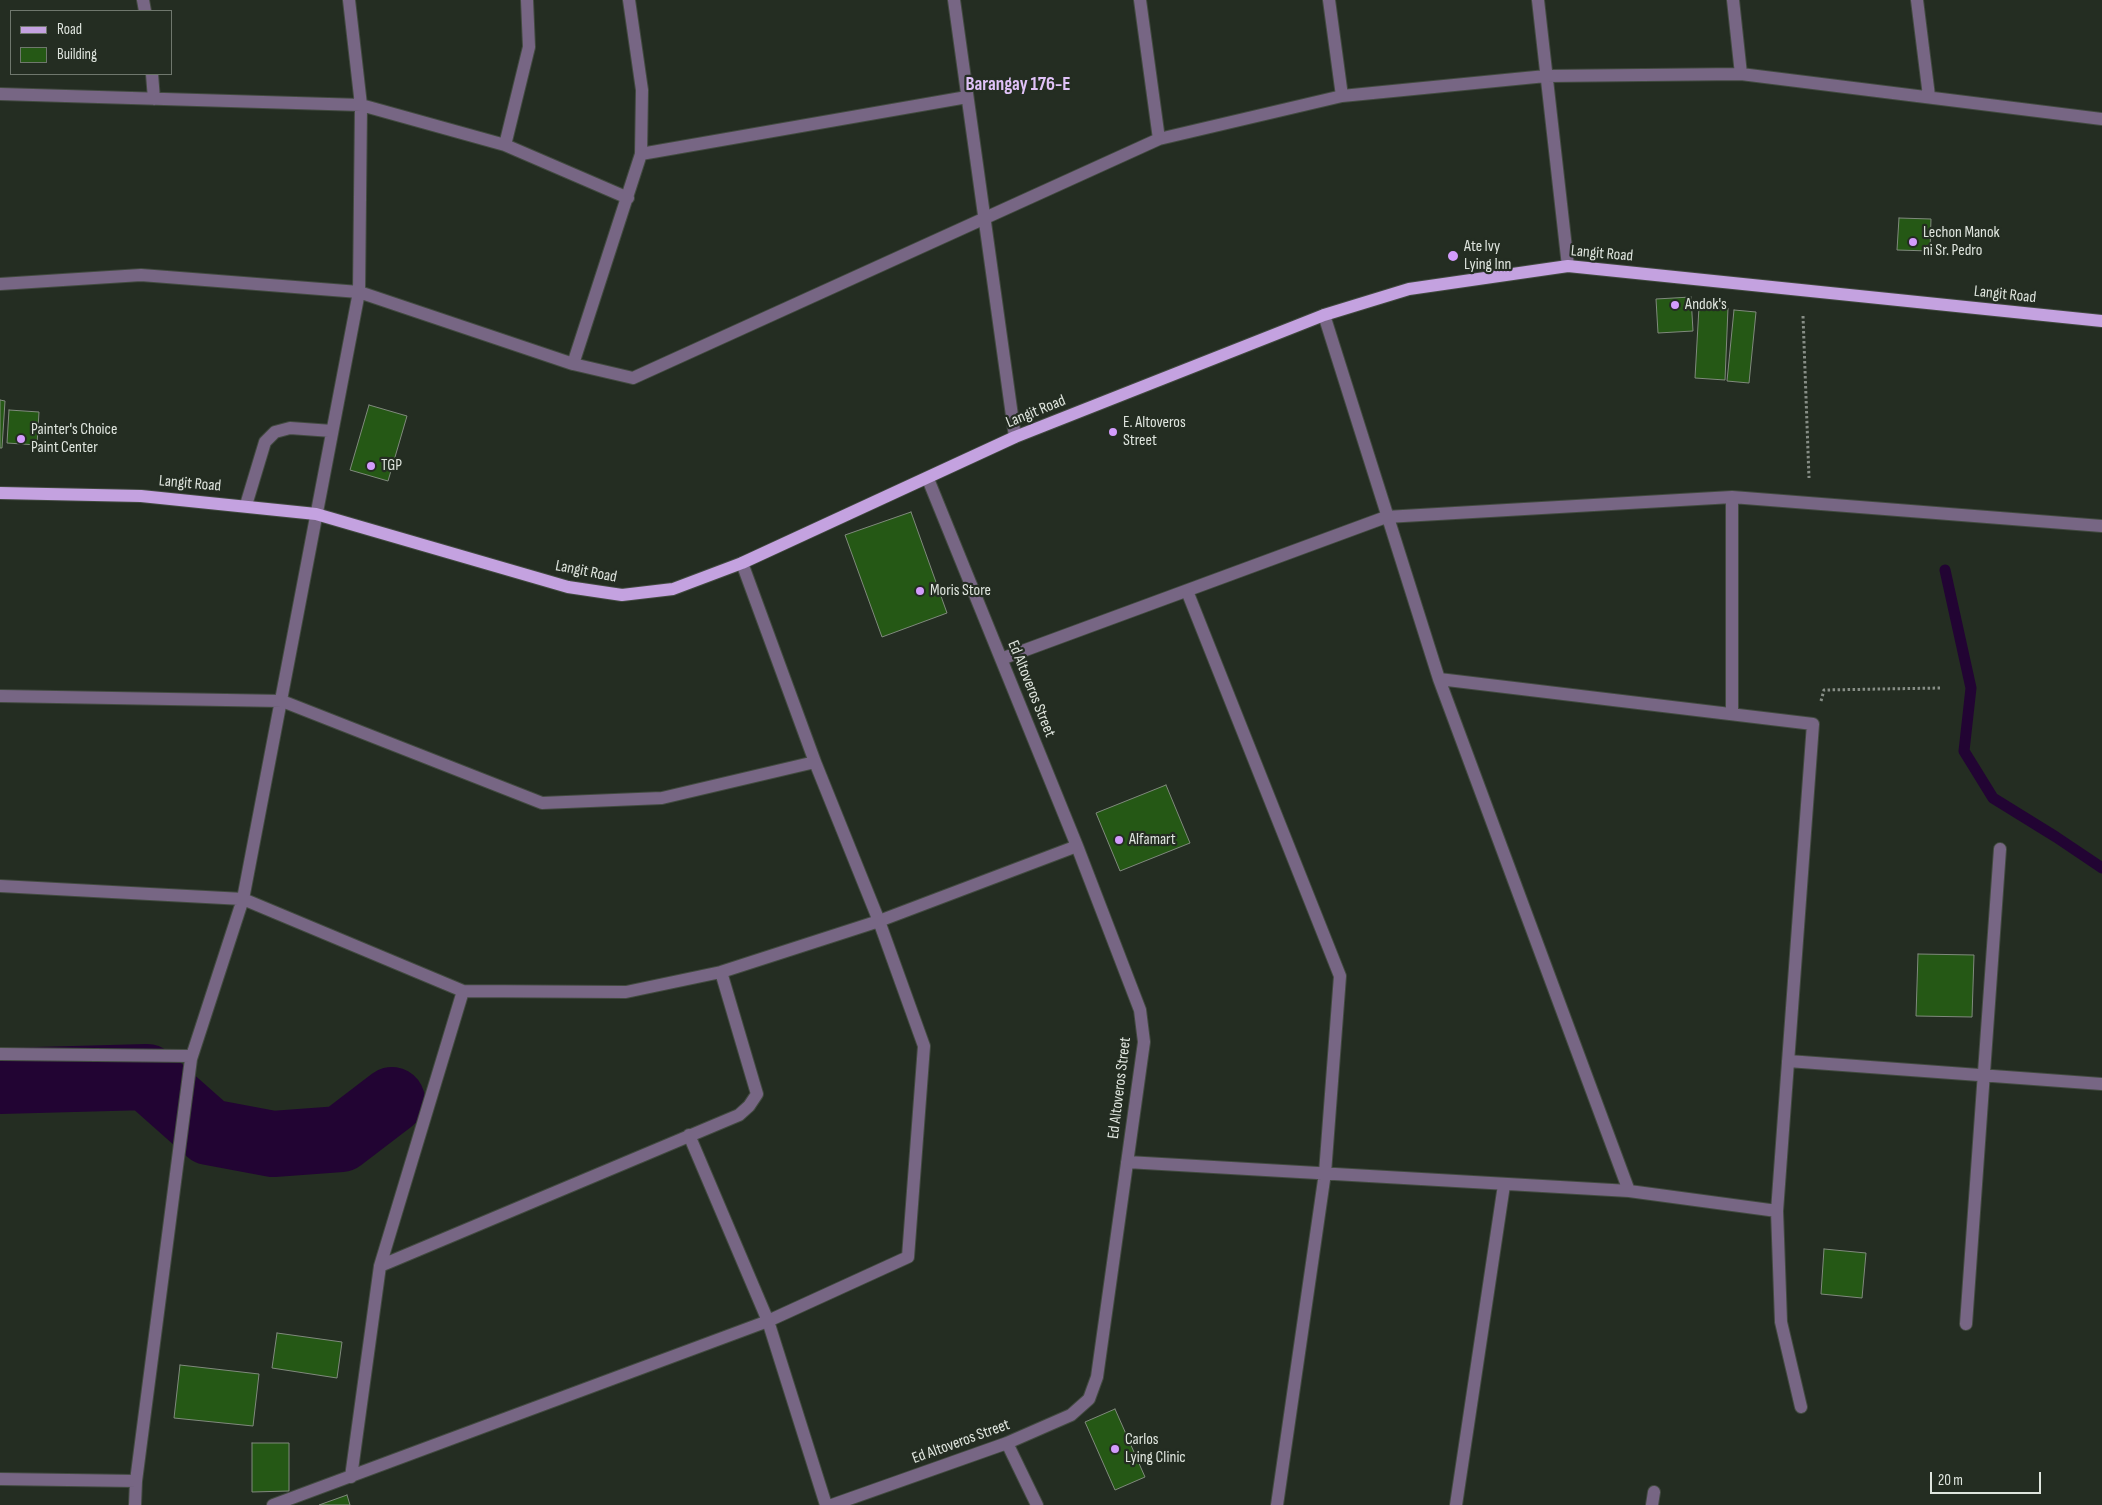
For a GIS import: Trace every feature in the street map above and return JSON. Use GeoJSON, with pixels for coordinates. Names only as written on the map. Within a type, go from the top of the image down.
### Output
{"type":"FeatureCollection","features":[{"type":"Feature","properties":{"kind":"main road","name":"Langit Road"},"geometry":{"type":"LineString","coordinates":[[0,492],[141,496],[246,505],[316,514],[568,587],[622,596],[673,589],[742,563],[928,479],[1015,437],[1324,315],[1409,289],[1568,266],[2102,321]]}},
{"type":"Feature","properties":{"kind":"street"},"geometry":{"type":"LineString","coordinates":[[135,1505],[136,1482],[191,1057],[243,899],[359,292],[361,105],[349,0]]}},
{"type":"Feature","properties":{"kind":"street"},"geometry":{"type":"LineString","coordinates":[[505,145],[530,47],[527,0]]}},
{"type":"Feature","properties":{"kind":"street"},"geometry":{"type":"LineString","coordinates":[[574,364],[641,154],[642,90],[629,0]]}},
{"type":"Feature","properties":{"kind":"street"},"geometry":{"type":"LineString","coordinates":[[954,0],[1015,437]]}},
{"type":"Feature","properties":{"kind":"street"},"geometry":{"type":"LineString","coordinates":[[1140,0],[1158,139]]}},
{"type":"Feature","properties":{"kind":"street"},"geometry":{"type":"LineString","coordinates":[[1329,0],[1342,96]]}},
{"type":"Feature","properties":{"kind":"street"},"geometry":{"type":"LineString","coordinates":[[1538,0],[1568,266]]}},
{"type":"Feature","properties":{"kind":"street"},"geometry":{"type":"LineString","coordinates":[[1733,0],[1741,74]]}},
{"type":"Feature","properties":{"kind":"street"},"geometry":{"type":"LineString","coordinates":[[1917,0],[1929,96]]}},
{"type":"Feature","properties":{"kind":"street"},"geometry":{"type":"LineString","coordinates":[[0,284],[141,275],[359,292],[574,364],[633,378],[1158,139],[1342,96],[1546,76],[1741,74],[1929,96],[2102,120]]}},
{"type":"Feature","properties":{"kind":"street"},"geometry":{"type":"LineString","coordinates":[[152,75],[154,99]]}},
{"type":"Feature","properties":{"kind":"street"},"geometry":{"type":"LineString","coordinates":[[0,94],[361,105],[505,145],[628,198]]}},
{"type":"Feature","properties":{"kind":"street"},"geometry":{"type":"LineString","coordinates":[[641,154],[967,98]]}},
{"type":"Feature","properties":{"kind":"street"},"geometry":{"type":"LineString","coordinates":[[1324,315],[1386,517],[1439,679],[1629,1191]]}},
{"type":"Feature","properties":{"kind":"street"},"geometry":{"type":"LineString","coordinates":[[246,505],[265,442],[275,432],[290,428],[332,431]]}},
{"type":"Feature","properties":{"kind":"street","name":"Ed Altoveros Street"},"geometry":{"type":"LineString","coordinates":[[832,1505],[1007,1443],[1071,1415],[1089,1399],[1098,1377],[1144,1042],[1140,1010],[1077,846],[928,479]]}},
{"type":"Feature","properties":{"kind":"street"},"geometry":{"type":"LineString","coordinates":[[1732,497],[1732,714]]}},
{"type":"Feature","properties":{"kind":"street"},"geometry":{"type":"LineString","coordinates":[[1002,659],[1386,517],[1732,497],[2102,526]]}},
{"type":"Feature","properties":{"kind":"street"},"geometry":{"type":"LineString","coordinates":[[273,1505],[768,1321],[908,1257],[924,1046],[880,921],[815,762],[742,563]]}},
{"type":"Feature","properties":{"kind":"street"},"geometry":{"type":"LineString","coordinates":[[1187,591],[1340,976],[1325,1173],[1278,1505]]}},
{"type":"Feature","properties":{"kind":"street"},"geometry":{"type":"LineString","coordinates":[[1439,679],[1813,724],[1777,1211],[1781,1322],[1801,1407]]}},
{"type":"Feature","properties":{"kind":"street"},"geometry":{"type":"LineString","coordinates":[[0,696],[282,701],[542,803],[662,798],[815,762]]}},
{"type":"Feature","properties":{"kind":"street"},"geometry":{"type":"LineString","coordinates":[[0,886],[243,899],[463,991],[626,992],[721,972],[880,921],[1077,846]]}},
{"type":"Feature","properties":{"kind":"street"},"geometry":{"type":"LineString","coordinates":[[1966,1324],[2000,849]]}},
{"type":"Feature","properties":{"kind":"street"},"geometry":{"type":"LineString","coordinates":[[380,1266],[739,1115],[749,1106],[756,1094],[721,972]]}},
{"type":"Feature","properties":{"kind":"street"},"geometry":{"type":"LineString","coordinates":[[351,1476],[380,1266],[463,991]]}},
{"type":"Feature","properties":{"kind":"street"},"geometry":{"type":"LineString","coordinates":[[0,1054],[191,1057]]}},
{"type":"Feature","properties":{"kind":"street"},"geometry":{"type":"LineString","coordinates":[[1788,1061],[2102,1084]]}},
{"type":"Feature","properties":{"kind":"street"},"geometry":{"type":"LineString","coordinates":[[689,1135],[768,1321],[826,1505]]}},
{"type":"Feature","properties":{"kind":"street"},"geometry":{"type":"LineString","coordinates":[[1127,1162],[1629,1191],[1777,1211]]}},
{"type":"Feature","properties":{"kind":"street"},"geometry":{"type":"LineString","coordinates":[[1456,1505],[1504,1185]]}},
{"type":"Feature","properties":{"kind":"street"},"geometry":{"type":"LineString","coordinates":[[1007,1443],[1037,1505]]}},
{"type":"Feature","properties":{"kind":"street"},"geometry":{"type":"LineString","coordinates":[[0,1478],[136,1482]]}},
{"type":"Feature","properties":{"kind":"path"},"geometry":{"type":"LineString","coordinates":[[1802,290],[1810,503]]}},
{"type":"Feature","properties":{"kind":"path"},"geometry":{"type":"LineString","coordinates":[[1813,724],[1824,690],[1940,688]]}},
{"type":"Feature","properties":{"kind":"building"},"geometry":{"type":"Polygon","coordinates":[[[1899,218],[1931,219],[1930,251],[1897,250],[1899,218]]]}},
{"type":"Feature","properties":{"kind":"building"},"geometry":{"type":"Polygon","coordinates":[[[1691,297],[1693,331],[1658,333],[1656,299],[1691,297]]]}},
{"type":"Feature","properties":{"kind":"building"},"geometry":{"type":"Polygon","coordinates":[[[1699,307],[1728,308],[1725,380],[1695,378],[1699,307]]]}},
{"type":"Feature","properties":{"kind":"building"},"geometry":{"type":"Polygon","coordinates":[[[1734,310],[1756,312],[1749,383],[1727,381],[1734,310]]]}},
{"type":"Feature","properties":{"kind":"building"},"geometry":{"type":"Polygon","coordinates":[[[0,400],[5,401],[2,448],[0,448],[0,400]]]}},
{"type":"Feature","properties":{"kind":"building"},"geometry":{"type":"Polygon","coordinates":[[[369,405],[407,416],[388,481],[350,470],[369,405]]]}},
{"type":"Feature","properties":{"kind":"building"},"geometry":{"type":"Polygon","coordinates":[[[9,410],[39,412],[37,445],[7,443],[9,410]]]}},
{"type":"Feature","properties":{"kind":"building"},"geometry":{"type":"Polygon","coordinates":[[[911,512],[947,613],[882,637],[845,535],[911,512]]]}},
{"type":"Feature","properties":{"kind":"building"},"geometry":{"type":"Polygon","coordinates":[[[1166,785],[1190,843],[1120,871],[1096,813],[1166,785]]]}},
{"type":"Feature","properties":{"kind":"building"},"geometry":{"type":"Polygon","coordinates":[[[1918,954],[1974,955],[1972,1017],[1916,1016],[1918,954]]]}},
{"type":"Feature","properties":{"kind":"building"},"geometry":{"type":"Polygon","coordinates":[[[1824,1249],[1866,1253],[1862,1298],[1821,1294],[1824,1249]]]}},
{"type":"Feature","properties":{"kind":"building"},"geometry":{"type":"Polygon","coordinates":[[[277,1333],[342,1342],[337,1378],[272,1368],[277,1333]]]}},
{"type":"Feature","properties":{"kind":"building"},"geometry":{"type":"Polygon","coordinates":[[[180,1365],[259,1374],[253,1426],[174,1418],[180,1365]]]}},
{"type":"Feature","properties":{"kind":"building","name":"Carlos Lying Clinic"},"geometry":{"type":"Polygon","coordinates":[[[1115,1409],[1145,1477],[1115,1490],[1085,1422],[1115,1409]]]}},
{"type":"Feature","properties":{"kind":"building"},"geometry":{"type":"Polygon","coordinates":[[[252,1443],[289,1443],[289,1491],[252,1492],[252,1443]]]}},
{"type":"Feature","properties":{"kind":"building"},"geometry":{"type":"Polygon","coordinates":[[[347,1495],[350,1505],[319,1505],[347,1495]]]}},
{"type":"Feature","properties":{"kind":"waterway"},"geometry":{"type":"LineString","coordinates":[[1945,570],[1971,688],[1964,751],[1993,798],[2102,868]]}},
{"type":"Feature","properties":{"kind":"waterway"},"geometry":{"type":"LineString","coordinates":[[0,1081],[147,1077],[209,1132],[273,1144],[341,1139],[392,1100]]}},
{"type":"Feature","properties":{"kind":"place","name":"Lechon Manok ni Sr. Pedro"},"geometry":{"type":"Point","coordinates":[1913,242]}},
{"type":"Feature","properties":{"kind":"place","name":"Ate Ivy Lying Inn"},"geometry":{"type":"Point","coordinates":[1453,256]}},
{"type":"Feature","properties":{"kind":"place","name":"Andok's"},"geometry":{"type":"Point","coordinates":[1675,305]}},
{"type":"Feature","properties":{"kind":"place","name":"E. Altoveros Street"},"geometry":{"type":"Point","coordinates":[1113,432]}},
{"type":"Feature","properties":{"kind":"place","name":"Painter's Choice Paint Center"},"geometry":{"type":"Point","coordinates":[21,439]}},
{"type":"Feature","properties":{"kind":"place","name":"TGP"},"geometry":{"type":"Point","coordinates":[371,466]}},
{"type":"Feature","properties":{"kind":"place","name":"Moris Store"},"geometry":{"type":"Point","coordinates":[920,591]}},
{"type":"Feature","properties":{"kind":"place","name":"Alfamart"},"geometry":{"type":"Point","coordinates":[1119,840]}},
{"type":"Feature","properties":{"kind":"place","name":"Carlos Lying Clinic"},"geometry":{"type":"Point","coordinates":[1115,1449]}},
{"type":"Feature","properties":{"kind":"district","name":"Barangay 176-E"},"geometry":{"type":"Point","coordinates":[1018,85]}}]}
